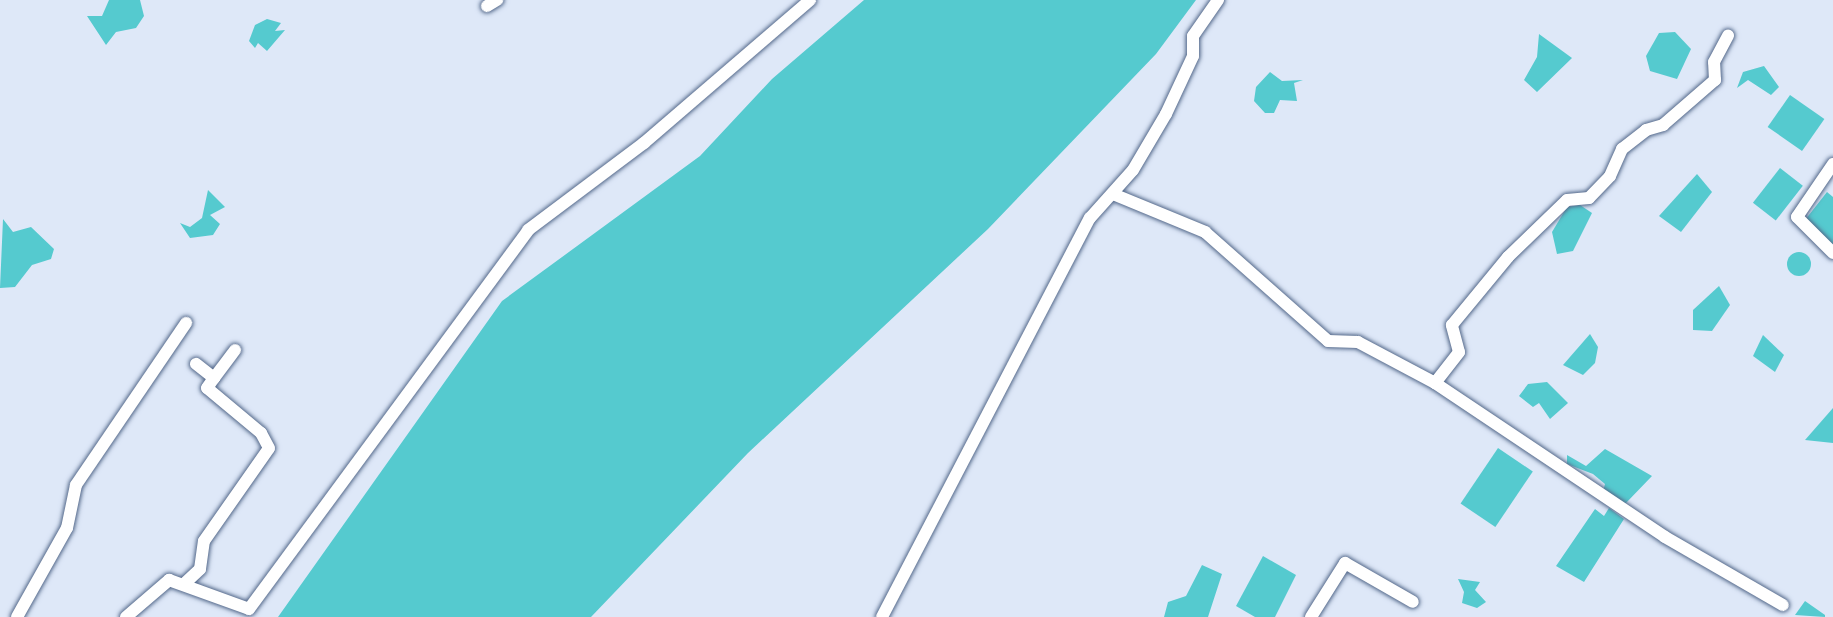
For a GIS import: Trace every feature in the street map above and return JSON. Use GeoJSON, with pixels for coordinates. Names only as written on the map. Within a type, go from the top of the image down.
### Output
{"type":"FeatureCollection","features":[{"type":"Feature","properties":{"kind":"street"},"geometry":{"type":"LineString","coordinates":[[126,617],[168,580],[249,609],[528,230],[644,142],[810,0]]}},
{"type":"Feature","properties":{"kind":"street"},"geometry":{"type":"LineString","coordinates":[[882,617],[1090,218],[1113,194],[1166,114],[1193,56],[1193,36],[1218,0]]}},
{"type":"Feature","properties":{"kind":"street"},"geometry":{"type":"LineString","coordinates":[[1435,383],[1459,352],[1452,325],[1508,257],[1568,200],[1589,198],[1610,176],[1622,149],[1646,130],[1663,125],[1715,80],[1714,62],[1728,36]]}},
{"type":"Feature","properties":{"kind":"street"},"geometry":{"type":"LineString","coordinates":[[1833,164],[1797,217],[1833,253]]}},
{"type":"Feature","properties":{"kind":"street"},"geometry":{"type":"LineString","coordinates":[[1113,194],[1205,232],[1328,342],[1358,342],[1435,383],[1665,537],[1783,605]]}},
{"type":"Feature","properties":{"kind":"street"},"geometry":{"type":"LineString","coordinates":[[17,617],[67,528],[76,486],[186,323]]}},
{"type":"Feature","properties":{"kind":"street"},"geometry":{"type":"LineString","coordinates":[[184,584],[200,569],[204,542],[269,448],[261,433],[207,388],[235,350]]}},
{"type":"Feature","properties":{"kind":"street"},"geometry":{"type":"LineString","coordinates":[[196,364],[214,378]]}},
{"type":"Feature","properties":{"kind":"street"},"geometry":{"type":"LineString","coordinates":[[1311,617],[1345,563],[1413,602]]}},
{"type":"Feature","properties":{"kind":"water"},"geometry":{"type":"Polygon","coordinates":[[[109,0],[140,0],[144,16],[136,28],[116,32],[106,45],[87,16],[102,16],[109,0]]]}},
{"type":"Feature","properties":{"kind":"water"},"geometry":{"type":"Polygon","coordinates":[[[864,0],[1196,0],[1156,54],[988,229],[748,453],[591,617],[278,617],[502,301],[700,156],[772,79],[864,0]]]}},
{"type":"Feature","properties":{"kind":"water"},"geometry":{"type":"Polygon","coordinates":[[[267,19],[281,23],[275,31],[285,30],[267,51],[258,43],[255,48],[249,41],[255,25],[267,19]]]}},
{"type":"Feature","properties":{"kind":"water"},"geometry":{"type":"Polygon","coordinates":[[[1675,32],[1691,49],[1677,79],[1650,71],[1646,56],[1659,33],[1675,32]]]}},
{"type":"Feature","properties":{"kind":"water"},"geometry":{"type":"Polygon","coordinates":[[[1539,34],[1572,58],[1537,92],[1524,80],[1537,57],[1539,34]]]}},
{"type":"Feature","properties":{"kind":"water"},"geometry":{"type":"Polygon","coordinates":[[[1764,66],[1779,87],[1771,95],[1748,80],[1737,88],[1743,72],[1764,66]]]}},
{"type":"Feature","properties":{"kind":"water"},"geometry":{"type":"Polygon","coordinates":[[[1270,72],[1282,81],[1303,80],[1294,83],[1297,101],[1280,100],[1274,113],[1265,113],[1254,101],[1256,87],[1270,72]]]}},
{"type":"Feature","properties":{"kind":"water"},"geometry":{"type":"Polygon","coordinates":[[[1790,95],[1824,119],[1802,151],[1768,127],[1790,95]]]}},
{"type":"Feature","properties":{"kind":"water"},"geometry":{"type":"Polygon","coordinates":[[[1780,168],[1803,186],[1776,221],[1753,203],[1780,168]]]}},
{"type":"Feature","properties":{"kind":"water"},"geometry":{"type":"Polygon","coordinates":[[[1697,174],[1712,192],[1681,232],[1659,216],[1697,174]]]}},
{"type":"Feature","properties":{"kind":"water"},"geometry":{"type":"Polygon","coordinates":[[[208,190],[225,207],[210,215],[220,224],[213,235],[190,238],[180,223],[190,227],[202,218],[208,190]]]}},
{"type":"Feature","properties":{"kind":"water"},"geometry":{"type":"Polygon","coordinates":[[[1827,192],[1833,197],[1833,245],[1805,220],[1827,192]]]}},
{"type":"Feature","properties":{"kind":"water"},"geometry":{"type":"Polygon","coordinates":[[[1580,205],[1592,213],[1573,251],[1557,254],[1552,232],[1567,207],[1580,205]]]}},
{"type":"Feature","properties":{"kind":"water"},"geometry":{"type":"Polygon","coordinates":[[[3,219],[13,232],[31,227],[54,249],[51,259],[32,265],[15,287],[0,288],[3,219]]]}},
{"type":"Feature","properties":{"kind":"water"},"geometry":{"type":"Polygon","coordinates":[[[1799,252],[1804,253],[1810,259],[1810,269],[1804,275],[1799,276],[1794,275],[1788,269],[1787,264],[1788,259],[1794,253],[1799,252]]]}},
{"type":"Feature","properties":{"kind":"water"},"geometry":{"type":"Polygon","coordinates":[[[1719,286],[1730,305],[1712,331],[1693,330],[1693,310],[1719,286]]]}},
{"type":"Feature","properties":{"kind":"water"},"geometry":{"type":"Polygon","coordinates":[[[1590,334],[1598,347],[1595,363],[1583,375],[1563,365],[1590,334]]]}},
{"type":"Feature","properties":{"kind":"water"},"geometry":{"type":"Polygon","coordinates":[[[1763,335],[1784,355],[1775,372],[1753,356],[1763,335]]]}},
{"type":"Feature","properties":{"kind":"water"},"geometry":{"type":"Polygon","coordinates":[[[1547,382],[1568,403],[1550,419],[1539,403],[1533,407],[1519,396],[1528,384],[1547,382]]]}},
{"type":"Feature","properties":{"kind":"water"},"geometry":{"type":"Polygon","coordinates":[[[1833,408],[1833,443],[1805,440],[1833,408]]]}},
{"type":"Feature","properties":{"kind":"water"},"geometry":{"type":"Polygon","coordinates":[[[1498,448],[1533,471],[1495,527],[1461,504],[1498,448]]]}},
{"type":"Feature","properties":{"kind":"water"},"geometry":{"type":"Polygon","coordinates":[[[1605,449],[1652,476],[1625,504],[1603,491],[1605,484],[1593,474],[1567,464],[1567,455],[1586,466],[1605,449]]]}},
{"type":"Feature","properties":{"kind":"water"},"geometry":{"type":"Polygon","coordinates":[[[1609,508],[1624,519],[1584,582],[1556,566],[1595,509],[1604,516],[1609,508]]]}},
{"type":"Feature","properties":{"kind":"water"},"geometry":{"type":"Polygon","coordinates":[[[1263,556],[1296,575],[1275,617],[1255,617],[1236,606],[1263,556]]]}},
{"type":"Feature","properties":{"kind":"water"},"geometry":{"type":"Polygon","coordinates":[[[1202,565],[1222,574],[1208,617],[1164,617],[1168,602],[1186,596],[1202,565]]]}},
{"type":"Feature","properties":{"kind":"water"},"geometry":{"type":"Polygon","coordinates":[[[1458,579],[1480,582],[1475,590],[1486,602],[1477,608],[1462,603],[1464,592],[1458,579]]]}},
{"type":"Feature","properties":{"kind":"water"},"geometry":{"type":"Polygon","coordinates":[[[1805,601],[1825,615],[1825,617],[1795,615],[1805,601]]]}}]}
